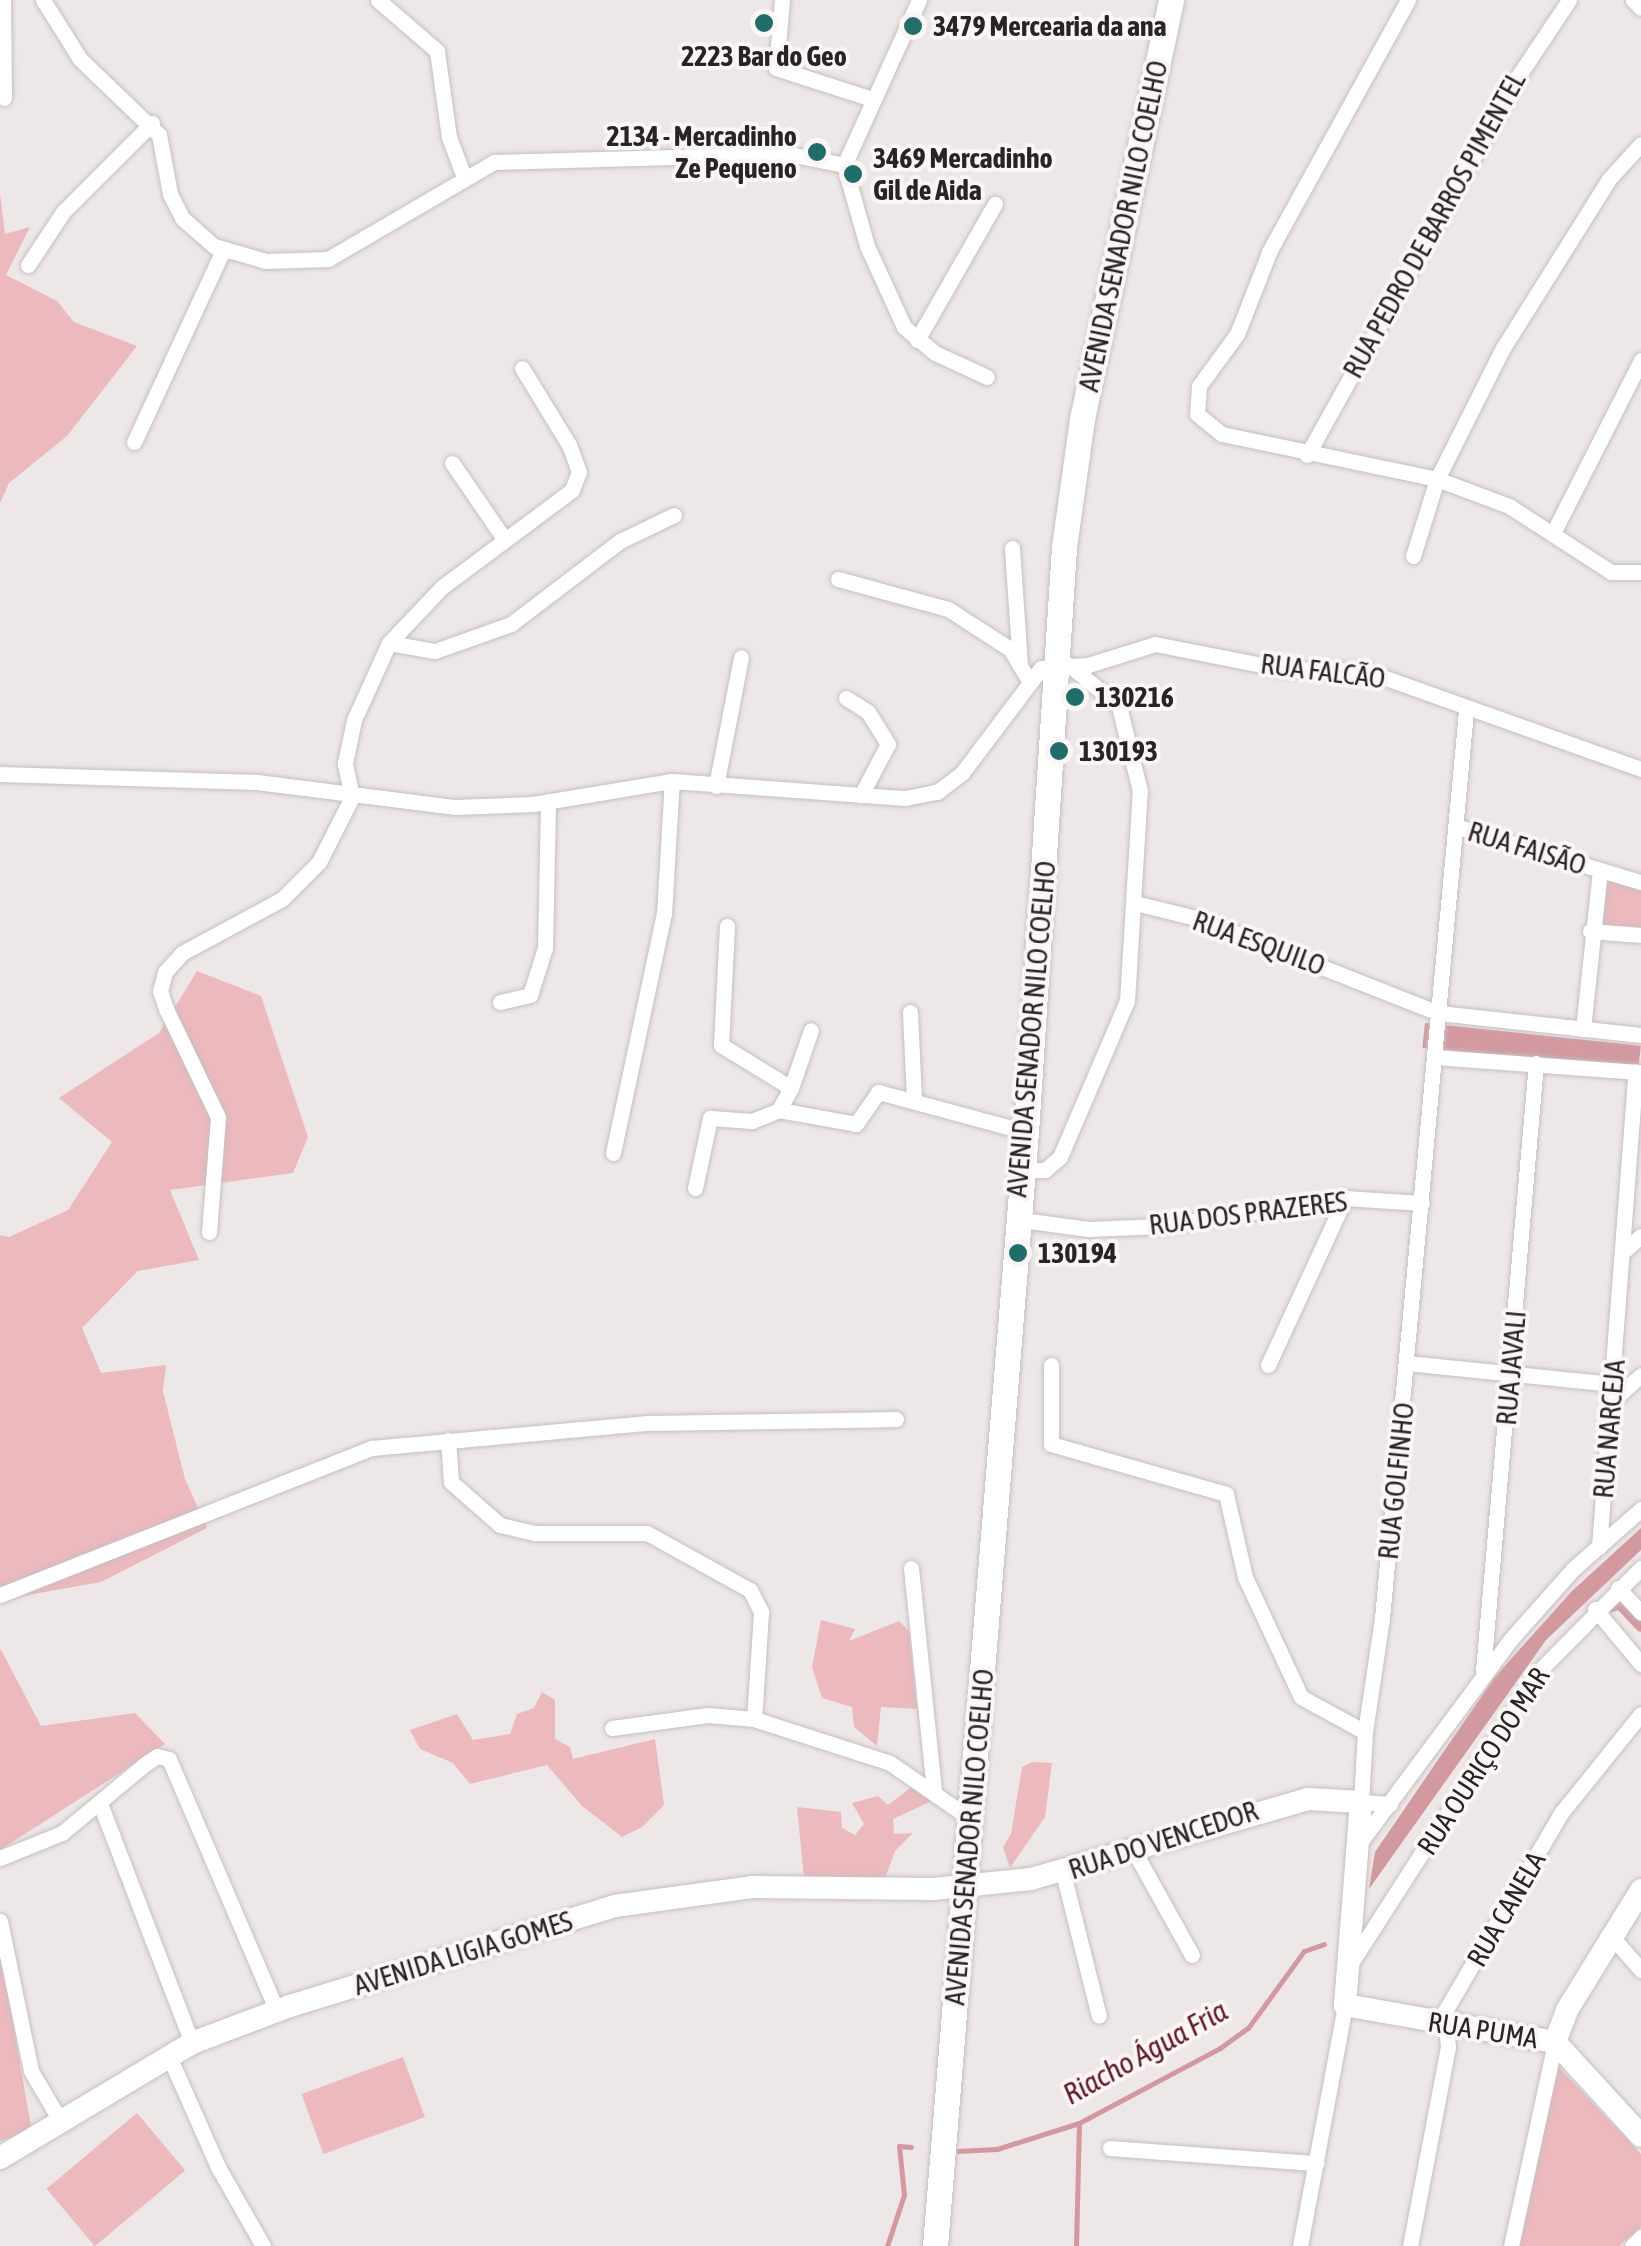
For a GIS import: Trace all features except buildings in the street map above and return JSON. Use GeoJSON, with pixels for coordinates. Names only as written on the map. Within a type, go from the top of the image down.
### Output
{"type":"FeatureCollection","features":[{"type":"Feature","properties":{"kind":"main road","name":"AVENIDA SENADOR NILO COELHO"},"geometry":{"type":"LineString","coordinates":[[935,2246],[1082,419],[1171,0]]}},
{"type":"Feature","properties":{"kind":"street"},"geometry":{"type":"LineString","coordinates":[[3,0],[4,98]]}},
{"type":"Feature","properties":{"kind":"street"},"geometry":{"type":"LineString","coordinates":[[43,0],[80,59],[152,123],[165,146],[172,202],[195,231],[223,250],[314,264],[494,162],[789,154],[844,165]]}},
{"type":"Feature","properties":{"kind":"street"},"geometry":{"type":"LineString","coordinates":[[378,0],[437,51],[452,150],[464,177]]}},
{"type":"Feature","properties":{"kind":"street"},"geometry":{"type":"LineString","coordinates":[[782,0],[776,68],[869,98]]}},
{"type":"Feature","properties":{"kind":"street"},"geometry":{"type":"LineString","coordinates":[[919,0],[869,98],[844,165],[890,305],[917,340],[987,377]]}},
{"type":"Feature","properties":{"kind":"street"},"geometry":{"type":"LineString","coordinates":[[1408,0],[1270,250],[1238,334],[1194,397],[1202,421],[1222,434],[1437,479],[1554,531],[1611,572],[1641,572]]}},
{"type":"Feature","properties":{"kind":"street","name":"RUA PEDRO DE BARROS PIMENTEL"},"geometry":{"type":"LineString","coordinates":[[1307,454],[1519,74],[1569,0]]}},
{"type":"Feature","properties":{"kind":"street"},"geometry":{"type":"LineString","coordinates":[[1632,0],[1641,8]]}},
{"type":"Feature","properties":{"kind":"street"},"geometry":{"type":"LineString","coordinates":[[28,265],[63,212],[152,123]]}},
{"type":"Feature","properties":{"kind":"street"},"geometry":{"type":"LineString","coordinates":[[1413,556],[1437,479],[1558,258],[1608,179],[1641,144]]}},
{"type":"Feature","properties":{"kind":"street"},"geometry":{"type":"LineString","coordinates":[[917,340],[995,204]]}},
{"type":"Feature","properties":{"kind":"street"},"geometry":{"type":"LineString","coordinates":[[134,442],[223,250]]}},
{"type":"Feature","properties":{"kind":"street"},"geometry":{"type":"LineString","coordinates":[[1554,531],[1641,360]]}},
{"type":"Feature","properties":{"kind":"street"},"geometry":{"type":"LineString","coordinates":[[209,1232],[218,1117],[166,1009],[160,991],[165,972],[182,953],[282,899],[318,862],[352,797],[345,762],[354,720],[389,644],[414,610],[572,490],[579,472],[553,413],[522,368]]}},
{"type":"Feature","properties":{"kind":"street"},"geometry":{"type":"LineString","coordinates":[[452,463],[505,540]]}},
{"type":"Feature","properties":{"kind":"street"},"geometry":{"type":"LineString","coordinates":[[389,644],[435,651],[511,624],[620,541],[674,515]]}},
{"type":"Feature","properties":{"kind":"street"},"geometry":{"type":"LineString","coordinates":[[0,774],[257,782],[352,797],[454,806],[548,801],[672,781],[905,798],[946,787],[992,741],[1024,673],[1012,548]]}},
{"type":"Feature","properties":{"kind":"street"},"geometry":{"type":"LineString","coordinates":[[838,579],[948,609],[992,634],[1024,673]]}},
{"type":"Feature","properties":{"kind":"street","name":"RUA FALCÃO"},"geometry":{"type":"LineString","coordinates":[[1024,673],[1102,662],[1155,644],[1282,669],[1366,671],[1466,711],[1641,769]]}},
{"type":"Feature","properties":{"kind":"street"},"geometry":{"type":"LineString","coordinates":[[716,786],[741,658]]}},
{"type":"Feature","properties":{"kind":"street"},"geometry":{"type":"LineString","coordinates":[[1021,1170],[1045,1170],[1060,1157],[1128,1001],[1141,802],[1122,711],[1062,665]]}},
{"type":"Feature","properties":{"kind":"street"},"geometry":{"type":"LineString","coordinates":[[846,698],[868,712],[888,744],[861,794]]}},
{"type":"Feature","properties":{"kind":"street","name":"RUA GOLFINHO"},"geometry":{"type":"LineString","coordinates":[[1300,2246],[1346,2005],[1365,1732],[1407,1364],[1466,711]]}},
{"type":"Feature","properties":{"kind":"street"},"geometry":{"type":"LineString","coordinates":[[612,1153],[664,914],[672,781]]}},
{"type":"Feature","properties":{"kind":"street"},"geometry":{"type":"LineString","coordinates":[[500,1002],[530,995],[545,948],[548,801]]}},
{"type":"Feature","properties":{"kind":"street","name":"RUA FAISÃO"},"geometry":{"type":"LineString","coordinates":[[1455,826],[1641,882]]}},
{"type":"Feature","properties":{"kind":"street","name":"RUA FAISÃO"},"geometry":{"type":"LineString","coordinates":[[1583,1029],[1590,931],[1600,870]]}},
{"type":"Feature","properties":{"kind":"street","name":"RUA ESQUILO"},"geometry":{"type":"LineString","coordinates":[[1135,902],[1200,919],[1439,1015],[1641,1035]]}},
{"type":"Feature","properties":{"kind":"street"},"geometry":{"type":"LineString","coordinates":[[727,926],[721,1045],[791,1088]]}},
{"type":"Feature","properties":{"kind":"street"},"geometry":{"type":"LineString","coordinates":[[1590,931],[1641,936]]}},
{"type":"Feature","properties":{"kind":"street"},"geometry":{"type":"LineString","coordinates":[[910,1012],[914,1101]]}},
{"type":"Feature","properties":{"kind":"street"},"geometry":{"type":"LineString","coordinates":[[696,1188],[707,1120],[760,1120],[779,1110],[812,1030]]}},
{"type":"Feature","properties":{"kind":"street"},"geometry":{"type":"LineString","coordinates":[[1435,1054],[1638,1071]]}},
{"type":"Feature","properties":{"kind":"street","name":"RUA JAVALI"},"geometry":{"type":"LineString","coordinates":[[1484,1672],[1536,1064]]}},
{"type":"Feature","properties":{"kind":"street","name":"RUA NARCEJA"},"geometry":{"type":"LineString","coordinates":[[1600,1546],[1638,1071]]}},
{"type":"Feature","properties":{"kind":"street"},"geometry":{"type":"LineString","coordinates":[[779,1110],[856,1124],[878,1092],[1026,1132]]}},
{"type":"Feature","properties":{"kind":"street"},"geometry":{"type":"LineString","coordinates":[[1268,1365],[1345,1198]]}},
{"type":"Feature","properties":{"kind":"street","name":"RUA DOS PRAZERES"},"geometry":{"type":"LineString","coordinates":[[1015,1218],[1065,1230],[1160,1226],[1345,1198],[1422,1203]]}},
{"type":"Feature","properties":{"kind":"street"},"geometry":{"type":"LineString","coordinates":[[1622,1252],[1641,1236]]}},
{"type":"Feature","properties":{"kind":"street"},"geometry":{"type":"LineString","coordinates":[[1407,1364],[1613,1384]]}},
{"type":"Feature","properties":{"kind":"street"},"geometry":{"type":"LineString","coordinates":[[1051,1365],[1051,1444],[1226,1494],[1246,1577],[1300,1697],[1365,1732]]}},
{"type":"Feature","properties":{"kind":"street"},"geometry":{"type":"LineString","coordinates":[[1611,1402],[1641,1375]]}},
{"type":"Feature","properties":{"kind":"street"},"geometry":{"type":"LineString","coordinates":[[0,1595],[82,1568],[337,1458],[448,1440],[648,1423],[896,1420]]}},
{"type":"Feature","properties":{"kind":"street"},"geometry":{"type":"LineString","coordinates":[[448,1440],[452,1482],[500,1525],[536,1533],[648,1532],[750,1590],[761,1612],[754,1719]]}},
{"type":"Feature","properties":{"kind":"street","name":"RUA OURIÇO DO MAR"},"geometry":{"type":"LineString","coordinates":[[1358,1845],[1484,1672],[1600,1546],[1641,1510]]}},
{"type":"Feature","properties":{"kind":"street"},"geometry":{"type":"LineString","coordinates":[[911,1568],[934,1791]]}},
{"type":"Feature","properties":{"kind":"street","name":"RUA OURIÇO DO MAR"},"geometry":{"type":"LineString","coordinates":[[1346,1970],[1537,1674],[1595,1609],[1641,1568]]}},
{"type":"Feature","properties":{"kind":"street"},"geometry":{"type":"LineString","coordinates":[[1618,1588],[1641,1613]]}},
{"type":"Feature","properties":{"kind":"street"},"geometry":{"type":"LineString","coordinates":[[1595,1609],[1641,1664]]}},
{"type":"Feature","properties":{"kind":"street"},"geometry":{"type":"LineString","coordinates":[[612,1728],[708,1714],[754,1719],[890,1763],[971,1819]]}},
{"type":"Feature","properties":{"kind":"street","name":"RUA CANELA"},"geometry":{"type":"LineString","coordinates":[[1410,2246],[1442,2090],[1447,2026],[1444,2011],[1561,1813],[1641,1714]]}},
{"type":"Feature","properties":{"kind":"street"},"geometry":{"type":"LineString","coordinates":[[0,1858],[62,1834],[101,1806],[156,1756],[169,1759],[277,2010]]}},
{"type":"Feature","properties":{"kind":"street","name":"RUA DO VENCEDOR"},"geometry":{"type":"LineString","coordinates":[[964,1886],[1063,1873],[1291,1800],[1361,1802]]}},
{"type":"Feature","properties":{"kind":"street","name":"RUA OURIÇO DO MAR"},"geometry":{"type":"LineString","coordinates":[[1361,1802],[1390,1804]]}},
{"type":"Feature","properties":{"kind":"street"},"geometry":{"type":"LineString","coordinates":[[101,1806],[192,2043]]}},
{"type":"Feature","properties":{"kind":"street"},"geometry":{"type":"LineString","coordinates":[[1134,1852],[1192,1956]]}},
{"type":"Feature","properties":{"kind":"street"},"geometry":{"type":"LineString","coordinates":[[1063,1873],[1100,2016]]}},
{"type":"Feature","properties":{"kind":"street","name":"AVENIDA LIGIA GOMES"},"geometry":{"type":"LineString","coordinates":[[0,2158],[192,2043],[277,2010],[615,1906],[677,1894],[964,1886]]}},
{"type":"Feature","properties":{"kind":"street"},"geometry":{"type":"LineString","coordinates":[[1511,2246],[1555,2042],[1641,1890]]}},
{"type":"Feature","properties":{"kind":"street"},"geometry":{"type":"LineString","coordinates":[[0,1921],[31,2071],[61,2122]]}},
{"type":"Feature","properties":{"kind":"street"},"geometry":{"type":"LineString","coordinates":[[1613,1938],[1641,1970]]}},
{"type":"Feature","properties":{"kind":"street","name":"RUA PUMA"},"geometry":{"type":"LineString","coordinates":[[1346,2005],[1447,2026],[1555,2042],[1641,2136]]}},
{"type":"Feature","properties":{"kind":"street"},"geometry":{"type":"LineString","coordinates":[[168,2054],[218,2168],[263,2246]]}},
{"type":"Feature","properties":{"kind":"street"},"geometry":{"type":"LineString","coordinates":[[1110,2148],[1316,2163]]}},
{"type":"Feature","properties":{"kind":"street"},"geometry":{"type":"LineString","coordinates":[[1632,2246],[1641,2237]]}},
{"type":"Feature","properties":{"kind":"shaded area"},"geometry":{"type":"Polygon","coordinates":[[[0,193],[5,234],[30,227],[6,275],[57,301],[74,322],[137,346],[67,436],[9,483],[0,503],[0,193]]]}},
{"type":"Feature","properties":{"kind":"shaded area"},"geometry":{"type":"Polygon","coordinates":[[[1604,877],[1641,889],[1641,930],[1600,925],[1604,877]]]}},
{"type":"Feature","properties":{"kind":"shaded area"},"geometry":{"type":"Polygon","coordinates":[[[197,971],[261,996],[308,1137],[293,1173],[170,1190],[199,1260],[138,1271],[82,1328],[101,1373],[166,1365],[163,1391],[185,1479],[207,1528],[101,1582],[0,1600],[0,1235],[9,1237],[68,1210],[112,1142],[59,1098],[159,1033],[197,971]]]}},
{"type":"Feature","properties":{"kind":"shaded area"},"geometry":{"type":"Polygon","coordinates":[[[1425,1023],[1641,1046],[1638,1071],[1422,1048],[1425,1023]]]}},
{"type":"Feature","properties":{"kind":"shaded area"},"geometry":{"type":"Polygon","coordinates":[[[1641,1528],[1641,1550],[1546,1640],[1369,1889],[1375,1852],[1494,1678],[1572,1591],[1641,1528]]]}},
{"type":"Feature","properties":{"kind":"shaded area"},"geometry":{"type":"Polygon","coordinates":[[[821,1620],[855,1629],[849,1641],[899,1621],[909,1631],[917,1709],[881,1707],[877,1746],[854,1727],[852,1707],[822,1698],[812,1667],[821,1620]]]}},
{"type":"Feature","properties":{"kind":"shaded area"},"geometry":{"type":"Polygon","coordinates":[[[0,1648],[41,1726],[135,1713],[165,1744],[0,1850],[0,1648]]]}},
{"type":"Feature","properties":{"kind":"shaded area"},"geometry":{"type":"Polygon","coordinates":[[[542,1692],[555,1700],[555,1739],[570,1747],[573,1759],[655,1739],[664,1805],[642,1827],[622,1837],[582,1806],[547,1765],[470,1784],[453,1763],[420,1749],[410,1730],[457,1714],[473,1740],[510,1734],[517,1714],[534,1708],[542,1692]]]}},
{"type":"Feature","properties":{"kind":"shaded area"},"geometry":{"type":"Polygon","coordinates":[[[1032,1762],[1052,1763],[1045,1817],[1010,1868],[1003,1847],[1011,1834],[1022,1767],[1032,1762]]]}},
{"type":"Feature","properties":{"kind":"shaded area"},"geometry":{"type":"Polygon","coordinates":[[[914,1785],[932,1801],[893,1819],[894,1834],[913,1833],[895,1851],[885,1878],[804,1878],[797,1807],[841,1812],[842,1828],[855,1835],[864,1824],[852,1803],[878,1796],[888,1805],[914,1785]]]}},
{"type":"Feature","properties":{"kind":"shaded area"},"geometry":{"type":"Polygon","coordinates":[[[0,1950],[32,2132],[0,2141],[0,1950]]]}},
{"type":"Feature","properties":{"kind":"shaded area"},"geometry":{"type":"Polygon","coordinates":[[[403,2057],[425,2117],[323,2154],[302,2094],[403,2057]]]}},
{"type":"Feature","properties":{"kind":"shaded area"},"geometry":{"type":"Polygon","coordinates":[[[1556,2064],[1641,2154],[1641,2227],[1619,2246],[1517,2246],[1556,2064]]]}},
{"type":"Feature","properties":{"kind":"shaded area"},"geometry":{"type":"Polygon","coordinates":[[[137,2113],[185,2170],[95,2246],[47,2189],[137,2113]]]}},
{"type":"Feature","properties":{"kind":"waterway"},"geometry":{"type":"LineString","coordinates":[[1612,1604],[1618,1599],[1641,1624]]}},
{"type":"Feature","properties":{"kind":"waterway","name":"Riacho Água Fria"},"geometry":{"type":"LineString","coordinates":[[957,2151],[997,2149],[1079,2123],[1220,2048],[1248,2028],[1304,1951],[1324,1944]]}},
{"type":"Feature","properties":{"kind":"waterway"},"geometry":{"type":"LineString","coordinates":[[1076,2246],[1079,2123]]}},
{"type":"Feature","properties":{"kind":"waterway","name":"Riacho Água Fria"},"geometry":{"type":"LineString","coordinates":[[887,2246],[904,2195],[899,2146],[911,2147]]}},
{"type":"Feature","properties":{"kind":"place","name":"2223 Bar do Geo"},"geometry":{"type":"Point","coordinates":[764,23]}},
{"type":"Feature","properties":{"kind":"place","name":"3479 Mercearia da ana"},"geometry":{"type":"Point","coordinates":[913,26]}},
{"type":"Feature","properties":{"kind":"place","name":"2134 - Mercadinho Ze Pequeno"},"geometry":{"type":"Point","coordinates":[817,152]}},
{"type":"Feature","properties":{"kind":"place","name":"3469 Mercadinho Gil de Aida"},"geometry":{"type":"Point","coordinates":[853,174]}},
{"type":"Feature","properties":{"kind":"place","name":"130216"},"geometry":{"type":"Point","coordinates":[1075,697]}},
{"type":"Feature","properties":{"kind":"place","name":"130193"},"geometry":{"type":"Point","coordinates":[1059,751]}},
{"type":"Feature","properties":{"kind":"place","name":"130194"},"geometry":{"type":"Point","coordinates":[1018,1253]}}]}
